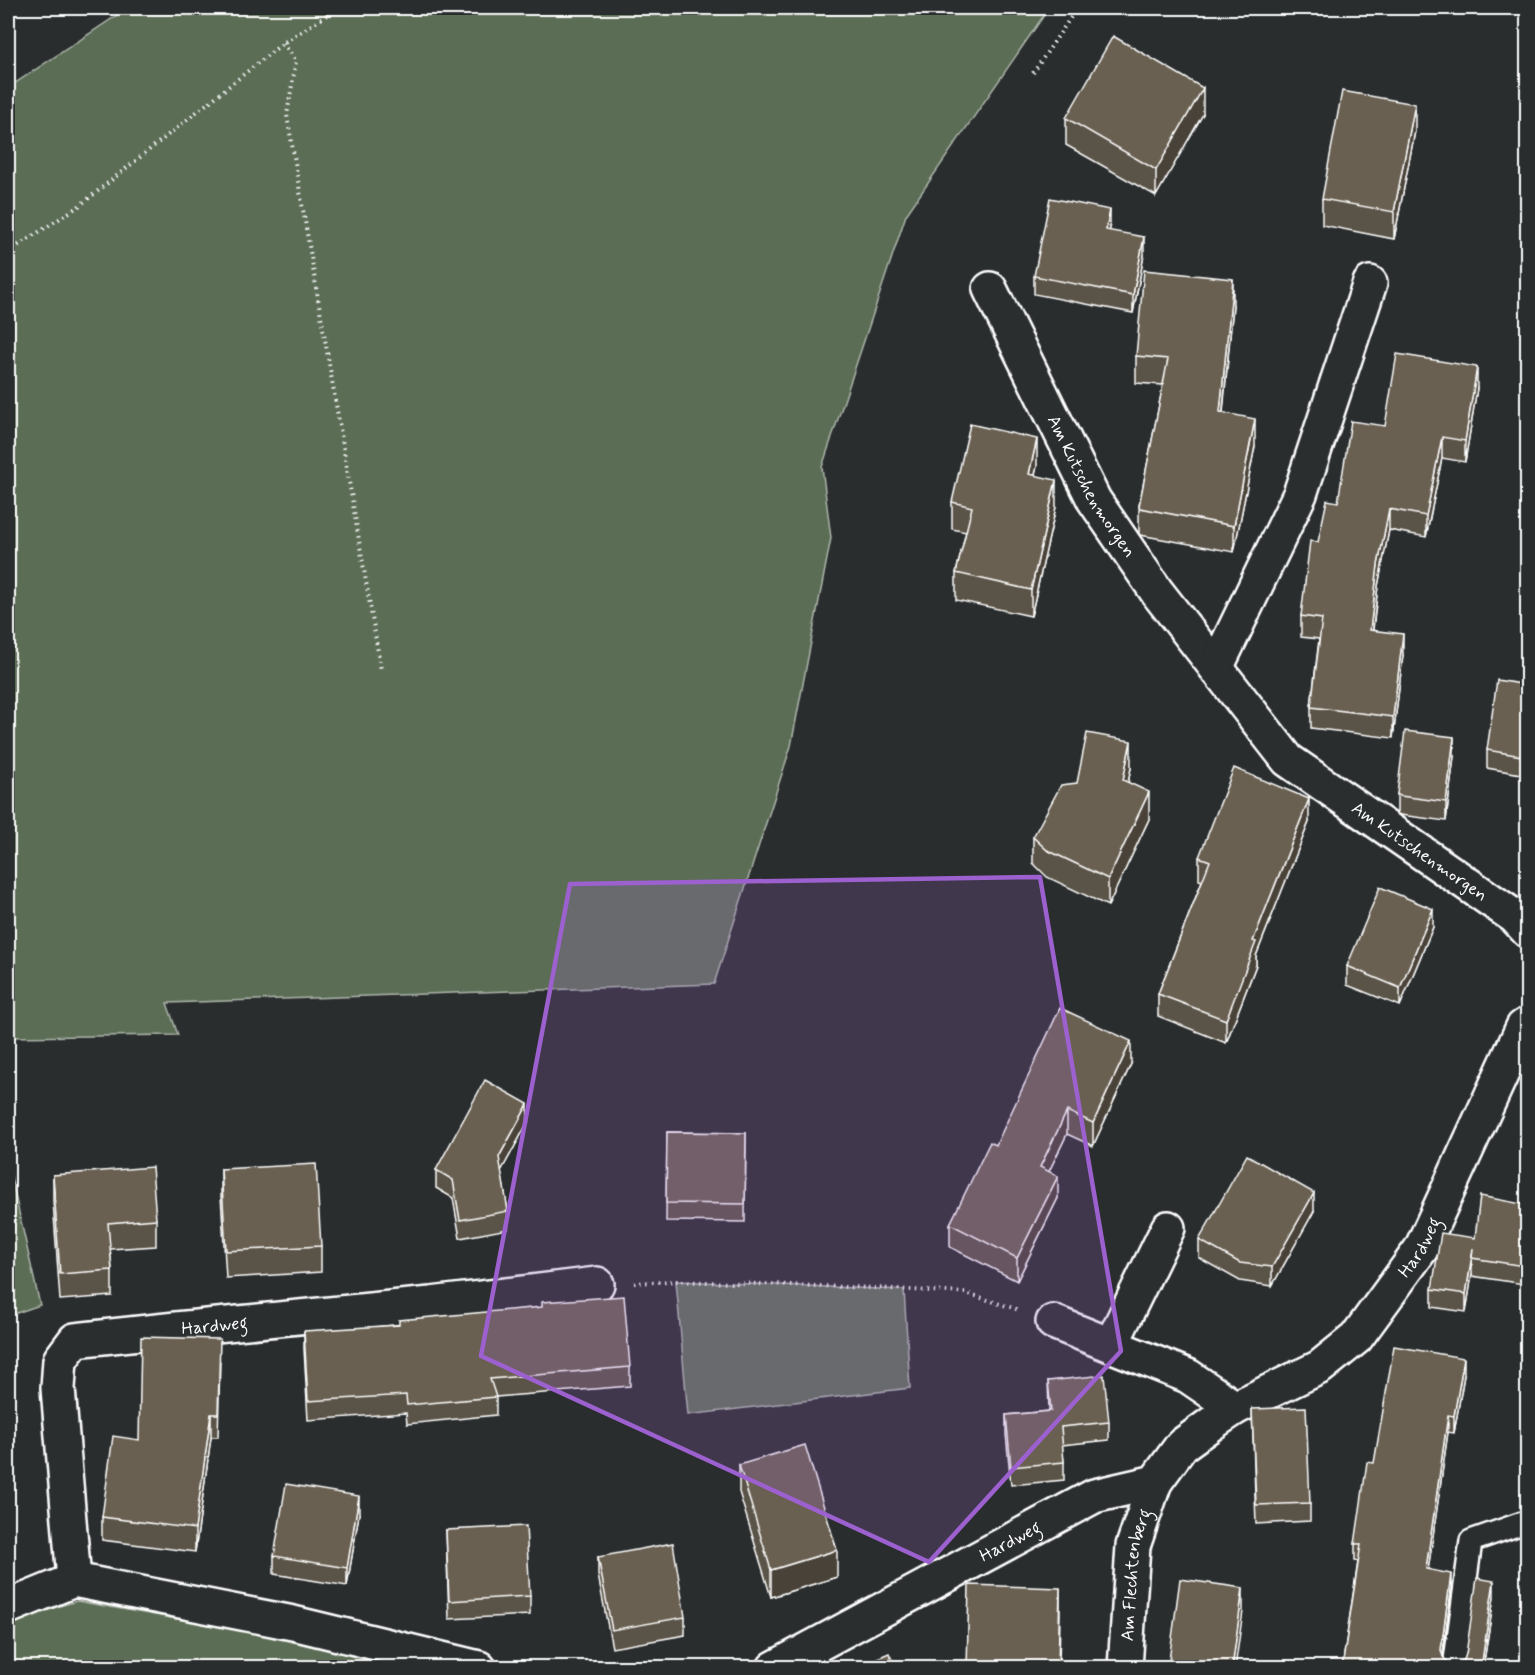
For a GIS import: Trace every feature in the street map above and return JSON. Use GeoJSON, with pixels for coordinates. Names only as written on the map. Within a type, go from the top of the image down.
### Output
{"type":"FeatureCollection","features":[{"type":"Feature","properties":{"kind":"street"},"geometry":{"type":"LineString","coordinates":[[1216,668],[1299,494],[1370,283]]}},
{"type":"Feature","properties":{"kind":"street","name":"Am Kutschenmorgen"},"geometry":{"type":"LineString","coordinates":[[990,289],[1094,500],[1157,592],[1288,760],[1515,917],[1527,931]]}},
{"type":"Feature","properties":{"kind":"street","name":"Hardweg"},"geometry":{"type":"LineString","coordinates":[[774,1668],[1094,1496],[1155,1482],[1182,1445],[1235,1408],[1320,1367],[1356,1338],[1420,1249],[1523,1027],[1527,1024]]}},
{"type":"Feature","properties":{"kind":"street"},"geometry":{"type":"LineString","coordinates":[[1111,1345],[1168,1228]]}},
{"type":"Feature","properties":{"kind":"street","name":"Hardweg"},"geometry":{"type":"LineString","coordinates":[[74,1580],[58,1388],[60,1360],[75,1340],[431,1304],[597,1284]]}},
{"type":"Feature","properties":{"kind":"street"},"geometry":{"type":"LineString","coordinates":[[1053,1322],[1188,1376],[1235,1408]]}},
{"type":"Feature","properties":{"kind":"street","name":"Am Flechtenberg"},"geometry":{"type":"LineString","coordinates":[[1125,1668],[1133,1546],[1155,1482]]}},
{"type":"Feature","properties":{"kind":"street"},"geometry":{"type":"LineString","coordinates":[[8,1607],[74,1580],[293,1623],[479,1668]]}},
{"type":"Feature","properties":{"kind":"lane"},"geometry":{"type":"LineString","coordinates":[[1454,1668],[1471,1541],[1527,1521]]}},
{"type":"Feature","properties":{"kind":"path"},"geometry":{"type":"LineString","coordinates":[[8,252],[79,206],[284,43],[338,8]]}},
{"type":"Feature","properties":{"kind":"path"},"geometry":{"type":"LineString","coordinates":[[1033,73],[1077,8]]}},
{"type":"Feature","properties":{"kind":"path"},"geometry":{"type":"LineString","coordinates":[[284,43],[296,61],[287,115],[381,670]]}},
{"type":"Feature","properties":{"kind":"path"},"geometry":{"type":"LineString","coordinates":[[597,1284],[676,1281],[966,1293],[1053,1322]]}},
{"type":"Feature","properties":{"kind":"highlighted area"},"geometry":{"type":"Polygon","coordinates":[[[1040,877],[1121,1351],[929,1562],[481,1356],[570,884],[1040,877]]]}},
{"type":"Feature","properties":{"kind":"green space"},"geometry":{"type":"Polygon","coordinates":[[[128,8],[1049,8],[906,215],[822,467],[831,538],[791,746],[714,984],[167,1003],[178,1035],[8,1037],[8,88],[128,8]]]}},
{"type":"Feature","properties":{"kind":"green space"},"geometry":{"type":"Polygon","coordinates":[[[8,1164],[40,1305],[8,1316],[8,1164]]]}},
{"type":"Feature","properties":{"kind":"green space"},"geometry":{"type":"Polygon","coordinates":[[[676,1281],[904,1290],[910,1388],[688,1415],[676,1281]]]}},
{"type":"Feature","properties":{"kind":"green space"},"geometry":{"type":"Polygon","coordinates":[[[77,1601],[393,1658],[431,1668],[8,1668],[8,1621],[77,1601]]]}},
{"type":"Feature","properties":{"kind":"building"},"geometry":{"type":"Polygon","coordinates":[[[1113,36],[1203,88],[1156,170],[1066,118],[1113,36]]]}},
{"type":"Feature","properties":{"kind":"building"},"geometry":{"type":"Polygon","coordinates":[[[1342,91],[1415,104],[1394,212],[1322,199],[1342,91]]]}},
{"type":"Feature","properties":{"kind":"building"},"geometry":{"type":"Polygon","coordinates":[[[1050,198],[1110,210],[1106,230],[1144,237],[1133,295],[1034,276],[1050,198]]]}},
{"type":"Feature","properties":{"kind":"building"},"geometry":{"type":"Polygon","coordinates":[[[1144,270],[1233,279],[1220,412],[1255,419],[1234,526],[1139,506],[1168,359],[1136,356],[1144,270]]]}},
{"type":"Feature","properties":{"kind":"building"},"geometry":{"type":"Polygon","coordinates":[[[1397,354],[1477,367],[1465,441],[1442,437],[1426,516],[1389,509],[1378,565],[1370,630],[1403,634],[1393,717],[1311,707],[1322,619],[1301,616],[1310,541],[1318,542],[1327,500],[1338,502],[1351,421],[1385,426],[1397,354]]]}},
{"type":"Feature","properties":{"kind":"building"},"geometry":{"type":"Polygon","coordinates":[[[970,424],[1037,439],[1029,474],[1056,480],[1031,590],[956,573],[972,507],[952,502],[970,424]]]}},
{"type":"Feature","properties":{"kind":"building"},"geometry":{"type":"Polygon","coordinates":[[[1497,680],[1527,685],[1527,757],[1487,750],[1497,680]]]}},
{"type":"Feature","properties":{"kind":"building"},"geometry":{"type":"Polygon","coordinates":[[[1405,731],[1454,737],[1446,802],[1397,794],[1405,731]]]}},
{"type":"Feature","properties":{"kind":"building"},"geometry":{"type":"Polygon","coordinates":[[[1087,733],[1131,741],[1123,780],[1149,792],[1108,879],[1047,850],[1033,837],[1061,785],[1077,783],[1087,733]]]}},
{"type":"Feature","properties":{"kind":"building"},"geometry":{"type":"Polygon","coordinates":[[[1234,768],[1309,799],[1253,941],[1256,942],[1226,1020],[1158,994],[1210,861],[1199,857],[1234,768]]]}},
{"type":"Feature","properties":{"kind":"building"},"geometry":{"type":"Polygon","coordinates":[[[1380,887],[1433,909],[1400,988],[1347,966],[1380,887]]]}},
{"type":"Feature","properties":{"kind":"building"},"geometry":{"type":"Polygon","coordinates":[[[1060,1008],[1131,1041],[1093,1123],[1067,1111],[1040,1167],[1058,1176],[1017,1258],[950,1224],[990,1142],[996,1145],[1060,1008]]]}},
{"type":"Feature","properties":{"kind":"building"},"geometry":{"type":"Polygon","coordinates":[[[485,1080],[528,1104],[499,1157],[508,1211],[460,1220],[453,1180],[436,1170],[485,1080]]]}},
{"type":"Feature","properties":{"kind":"building"},"geometry":{"type":"Polygon","coordinates":[[[667,1132],[746,1133],[745,1204],[666,1203],[667,1132]]]}},
{"type":"Feature","properties":{"kind":"building"},"geometry":{"type":"Polygon","coordinates":[[[1247,1155],[1314,1193],[1272,1267],[1240,1263],[1199,1240],[1247,1155]]]}},
{"type":"Feature","properties":{"kind":"building"},"geometry":{"type":"Polygon","coordinates":[[[316,1164],[321,1246],[226,1251],[221,1169],[316,1164]]]}},
{"type":"Feature","properties":{"kind":"building"},"geometry":{"type":"Polygon","coordinates":[[[152,1167],[156,1219],[108,1223],[112,1270],[60,1274],[53,1175],[152,1167]]]}},
{"type":"Feature","properties":{"kind":"building"},"geometry":{"type":"Polygon","coordinates":[[[1480,1196],[1527,1205],[1524,1266],[1472,1258],[1473,1248],[1466,1294],[1432,1289],[1441,1233],[1475,1238],[1480,1196]]]}},
{"type":"Feature","properties":{"kind":"building"},"geometry":{"type":"Polygon","coordinates":[[[624,1296],[630,1367],[490,1379],[496,1397],[407,1405],[406,1395],[308,1401],[304,1331],[399,1325],[399,1320],[542,1307],[542,1302],[624,1296]]]}},
{"type":"Feature","properties":{"kind":"building"},"geometry":{"type":"Polygon","coordinates":[[[141,1337],[220,1339],[218,1414],[211,1414],[195,1529],[102,1517],[113,1436],[139,1440],[141,1337]]]}},
{"type":"Feature","properties":{"kind":"building"},"geometry":{"type":"Polygon","coordinates":[[[1394,1346],[1464,1358],[1454,1416],[1448,1415],[1426,1569],[1451,1574],[1441,1650],[1443,1657],[1452,1664],[1464,1660],[1466,1654],[1477,1578],[1494,1581],[1481,1668],[1342,1668],[1361,1544],[1355,1544],[1367,1462],[1374,1463],[1394,1346]]]}},
{"type":"Feature","properties":{"kind":"building"},"geometry":{"type":"Polygon","coordinates":[[[1104,1375],[1109,1422],[1061,1427],[1064,1462],[1011,1467],[1006,1415],[1051,1411],[1048,1381],[1104,1375]]]}},
{"type":"Feature","properties":{"kind":"building"},"geometry":{"type":"Polygon","coordinates":[[[1306,1407],[1310,1503],[1256,1505],[1252,1409],[1306,1407]]]}},
{"type":"Feature","properties":{"kind":"building"},"geometry":{"type":"Polygon","coordinates":[[[805,1445],[837,1550],[771,1570],[739,1465],[805,1445]]]}},
{"type":"Feature","properties":{"kind":"building"},"geometry":{"type":"Polygon","coordinates":[[[286,1484],[359,1496],[347,1568],[274,1556],[286,1484]]]}},
{"type":"Feature","properties":{"kind":"building"},"geometry":{"type":"Polygon","coordinates":[[[526,1526],[530,1596],[449,1601],[446,1530],[526,1526]]]}},
{"type":"Feature","properties":{"kind":"building"},"geometry":{"type":"Polygon","coordinates":[[[673,1543],[685,1617],[612,1630],[598,1557],[673,1543]]]}},
{"type":"Feature","properties":{"kind":"building"},"geometry":{"type":"Polygon","coordinates":[[[1180,1579],[1243,1588],[1232,1668],[1168,1668],[1180,1579]]]}},
{"type":"Feature","properties":{"kind":"building"},"geometry":{"type":"Polygon","coordinates":[[[969,1585],[1060,1588],[1058,1668],[967,1668],[969,1585]]]}},
{"type":"Feature","properties":{"kind":"building"},"geometry":{"type":"Polygon","coordinates":[[[889,1653],[896,1668],[854,1668],[889,1653]]]}}]}
